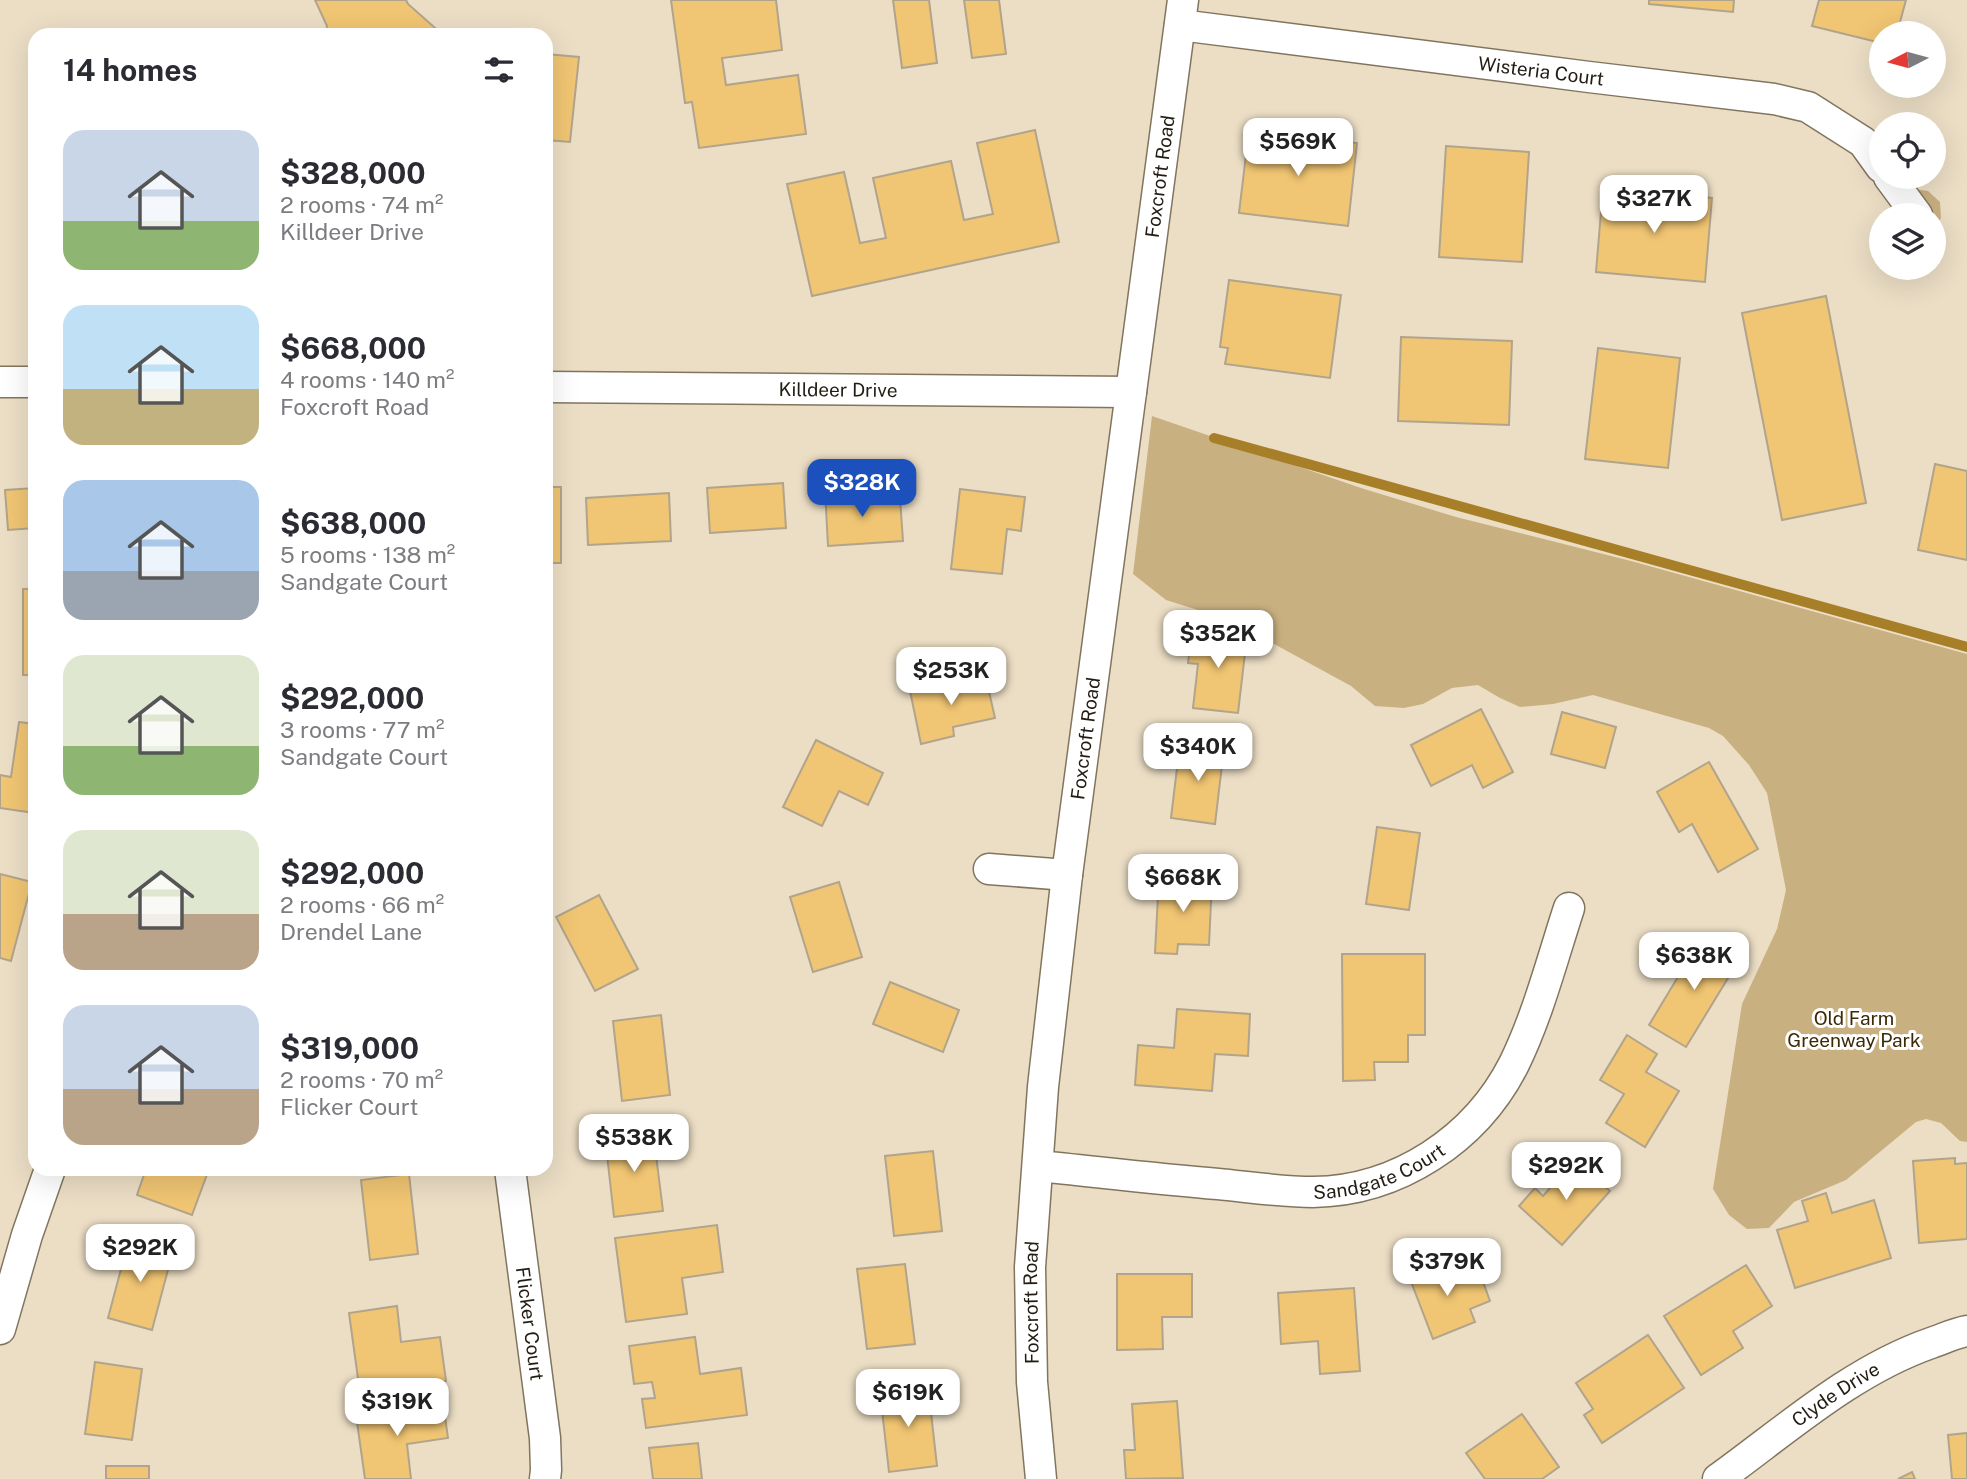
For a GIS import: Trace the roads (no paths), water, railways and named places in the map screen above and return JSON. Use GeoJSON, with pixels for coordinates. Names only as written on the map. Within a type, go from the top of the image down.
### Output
{"type":"FeatureCollection","features":[{"type":"Feature","properties":{"kind":"street","name":"Wisteria Court"},"geometry":{"type":"LineString","coordinates":[[1181,13],[1590,77],[1774,99],[1808,107],[1863,142],[1869,150]]}},
{"type":"Feature","properties":{"kind":"street","name":"Foxcroft Road"},"geometry":{"type":"LineString","coordinates":[[1041,1479],[1032,1382],[1030,1267],[1043,1087],[1067,875],[1181,13]]}},
{"type":"Feature","properties":{"kind":"street"},"geometry":{"type":"LineString","coordinates":[[0,382],[28,382]]}},
{"type":"Feature","properties":{"kind":"street","name":"Killdeer Drive"},"geometry":{"type":"LineString","coordinates":[[553,387],[1131,392]]}},
{"type":"Feature","properties":{"kind":"street"},"geometry":{"type":"LineString","coordinates":[[989,869],[1067,875]]}},
{"type":"Feature","properties":{"kind":"street","name":"Sandgate Court"},"geometry":{"type":"LineString","coordinates":[[1038,1166],[1313,1192],[1356,1187],[1405,1171],[1448,1146],[1463,1133],[1486,1108],[1514,1065],[1535,1012],[1569,908]]}},
{"type":"Feature","properties":{"kind":"street"},"geometry":{"type":"LineString","coordinates":[[0,1329],[27,1235],[48,1176]]}},
{"type":"Feature","properties":{"kind":"street","name":"Flicker Court"},"geometry":{"type":"LineString","coordinates":[[511,1176],[545,1438],[545,1479]]}},
{"type":"Feature","properties":{"kind":"street","name":"Clyde Drive"},"geometry":{"type":"LineString","coordinates":[[1718,1479],[1878,1365],[1904,1352],[1967,1331]]}},
{"type":"Feature","properties":{"kind":"waterway"},"geometry":{"type":"LineString","coordinates":[[1214,438],[1967,647]]}},
{"type":"Feature","properties":{"kind":"park label","name":"Old Farm Greenway Park"},"geometry":{"type":"Point","coordinates":[1854,1029]}}]}
